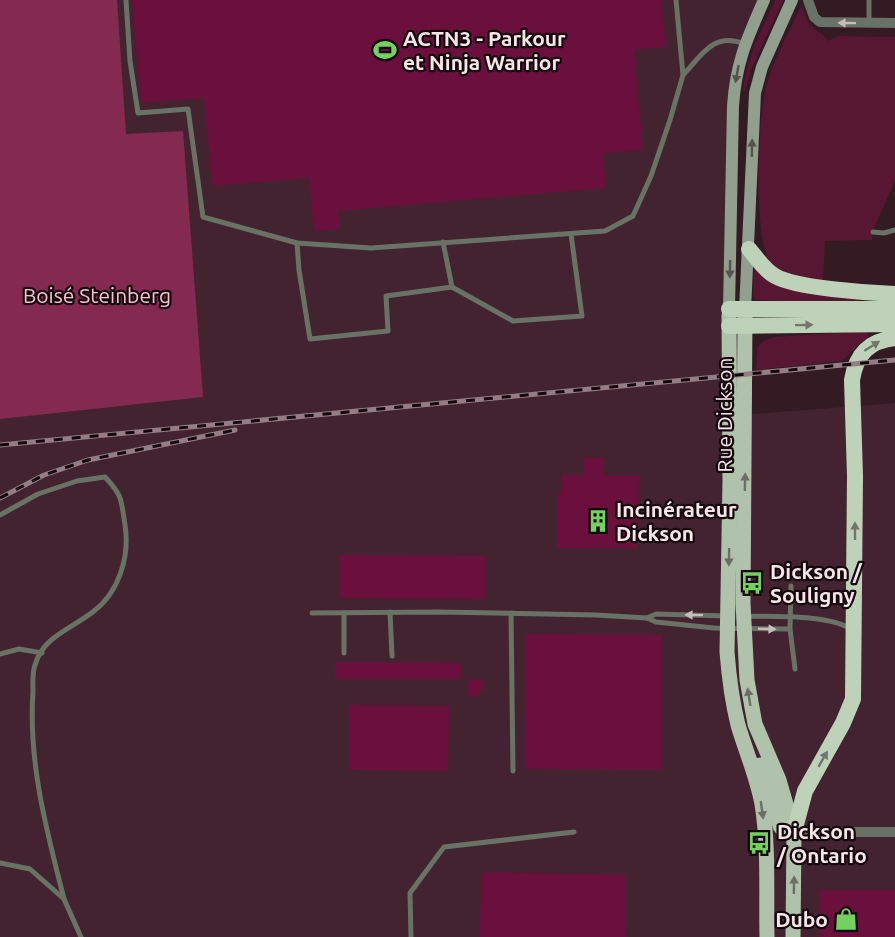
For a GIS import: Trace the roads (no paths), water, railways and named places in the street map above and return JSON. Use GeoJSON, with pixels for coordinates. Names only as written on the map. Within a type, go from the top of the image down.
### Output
{"type":"FeatureCollection","features":[{"type":"Feature","properties":{"kind":"highway"},"geometry":{"type":"LineString","coordinates":[[749,249],[768,272],[784,280],[800,284],[895,294]]}},
{"type":"Feature","properties":{"kind":"highway"},"geometry":{"type":"LineString","coordinates":[[737,318],[895,309]]}},
{"type":"Feature","properties":{"kind":"highway"},"geometry":{"type":"LineString","coordinates":[[737,318],[895,324]]}},
{"type":"Feature","properties":{"kind":"highway"},"geometry":{"type":"LineString","coordinates":[[794,832],[805,791],[843,723],[853,699],[855,477],[852,380],[855,364],[864,350],[877,341],[895,338]]}},
{"type":"Feature","properties":{"kind":"main road","name":"Rue Dickson"},"geometry":{"type":"LineString","coordinates":[[764,0],[745,45],[736,76],[733,106],[744,622],[747,680],[755,724],[779,780],[794,832],[793,937]]}},
{"type":"Feature","properties":{"kind":"main road","name":"Rue Dickson"},"geometry":{"type":"LineString","coordinates":[[766,937],[766,868],[762,805],[729,676],[730,480],[737,318],[749,249],[752,123],[755,93],[762,67],[792,0]]}},
{"type":"Feature","properties":{"kind":"main road"},"geometry":{"type":"LineString","coordinates":[[735,706],[768,784],[780,826],[783,830],[794,832]]}},
{"type":"Feature","properties":{"kind":"street"},"geometry":{"type":"LineString","coordinates":[[808,0],[814,17],[820,22],[895,23]]}},
{"type":"Feature","properties":{"kind":"street"},"geometry":{"type":"LineString","coordinates":[[794,832],[895,832]]}},
{"type":"Feature","properties":{"kind":"lane"},"geometry":{"type":"LineString","coordinates":[[126,0],[130,62],[138,113],[188,109],[203,217],[297,243],[371,248],[605,231],[633,216],[651,176],[683,75],[676,0]]}},
{"type":"Feature","properties":{"kind":"lane"},"geometry":{"type":"LineString","coordinates":[[869,0],[869,23]]}},
{"type":"Feature","properties":{"kind":"lane"},"geometry":{"type":"LineString","coordinates":[[683,75],[715,43],[723,39],[735,40],[745,45]]}},
{"type":"Feature","properties":{"kind":"lane"},"geometry":{"type":"LineString","coordinates":[[873,232],[884,233],[895,230]]}},
{"type":"Feature","properties":{"kind":"lane"},"geometry":{"type":"LineString","coordinates":[[297,243],[310,339],[388,331],[386,296],[452,287],[513,321],[582,316],[571,234]]}},
{"type":"Feature","properties":{"kind":"lane"},"geometry":{"type":"LineString","coordinates":[[443,242],[452,287]]}},
{"type":"Feature","properties":{"kind":"lane"},"geometry":{"type":"LineString","coordinates":[[0,515],[38,494],[77,481],[105,477],[119,492],[127,537],[119,581],[107,600],[94,612],[49,640],[34,665],[31,722],[42,814],[64,899],[81,937]]}},
{"type":"Feature","properties":{"kind":"lane"},"geometry":{"type":"LineString","coordinates":[[791,586],[789,618],[795,669]]}},
{"type":"Feature","properties":{"kind":"lane"},"geometry":{"type":"LineString","coordinates":[[390,612],[392,656]]}},
{"type":"Feature","properties":{"kind":"lane"},"geometry":{"type":"LineString","coordinates":[[312,613],[511,613],[647,618],[656,622],[744,622],[789,618],[836,622],[855,631]]}},
{"type":"Feature","properties":{"kind":"lane"},"geometry":{"type":"LineString","coordinates":[[344,613],[344,653]]}},
{"type":"Feature","properties":{"kind":"lane"},"geometry":{"type":"LineString","coordinates":[[511,613],[513,771]]}},
{"type":"Feature","properties":{"kind":"lane"},"geometry":{"type":"LineString","coordinates":[[647,618],[656,614],[744,622],[790,629]]}},
{"type":"Feature","properties":{"kind":"lane"},"geometry":{"type":"LineString","coordinates":[[0,654],[19,649],[42,653]]}},
{"type":"Feature","properties":{"kind":"lane"},"geometry":{"type":"LineString","coordinates":[[411,937],[410,893],[444,847],[574,832]]}},
{"type":"Feature","properties":{"kind":"lane"},"geometry":{"type":"LineString","coordinates":[[0,863],[30,869],[64,899]]}},
{"type":"Feature","properties":{"kind":"railway"},"geometry":{"type":"LineString","coordinates":[[0,445],[895,360]]}},
{"type":"Feature","properties":{"kind":"railway"},"geometry":{"type":"LineString","coordinates":[[0,498],[44,475],[88,460],[235,430]]}},
{"type":"Feature","properties":{"kind":"place","name":"ACTN3 - Parkour et Ninja Warrior"},"geometry":{"type":"Point","coordinates":[385,50]}},
{"type":"Feature","properties":{"kind":"place","name":"Incinérateur Dickson"},"geometry":{"type":"Point","coordinates":[598,521]}},
{"type":"Feature","properties":{"kind":"place","name":"Dickson / Souligny"},"geometry":{"type":"Point","coordinates":[752,583]}},
{"type":"Feature","properties":{"kind":"place","name":"Dickson / Ontario"},"geometry":{"type":"Point","coordinates":[759,843]}},
{"type":"Feature","properties":{"kind":"place","name":"Dubo"},"geometry":{"type":"Point","coordinates":[846,919]}},
{"type":"Feature","properties":{"kind":"park label","name":"Boisé Steinberg"},"geometry":{"type":"Point","coordinates":[97,295]}}]}
